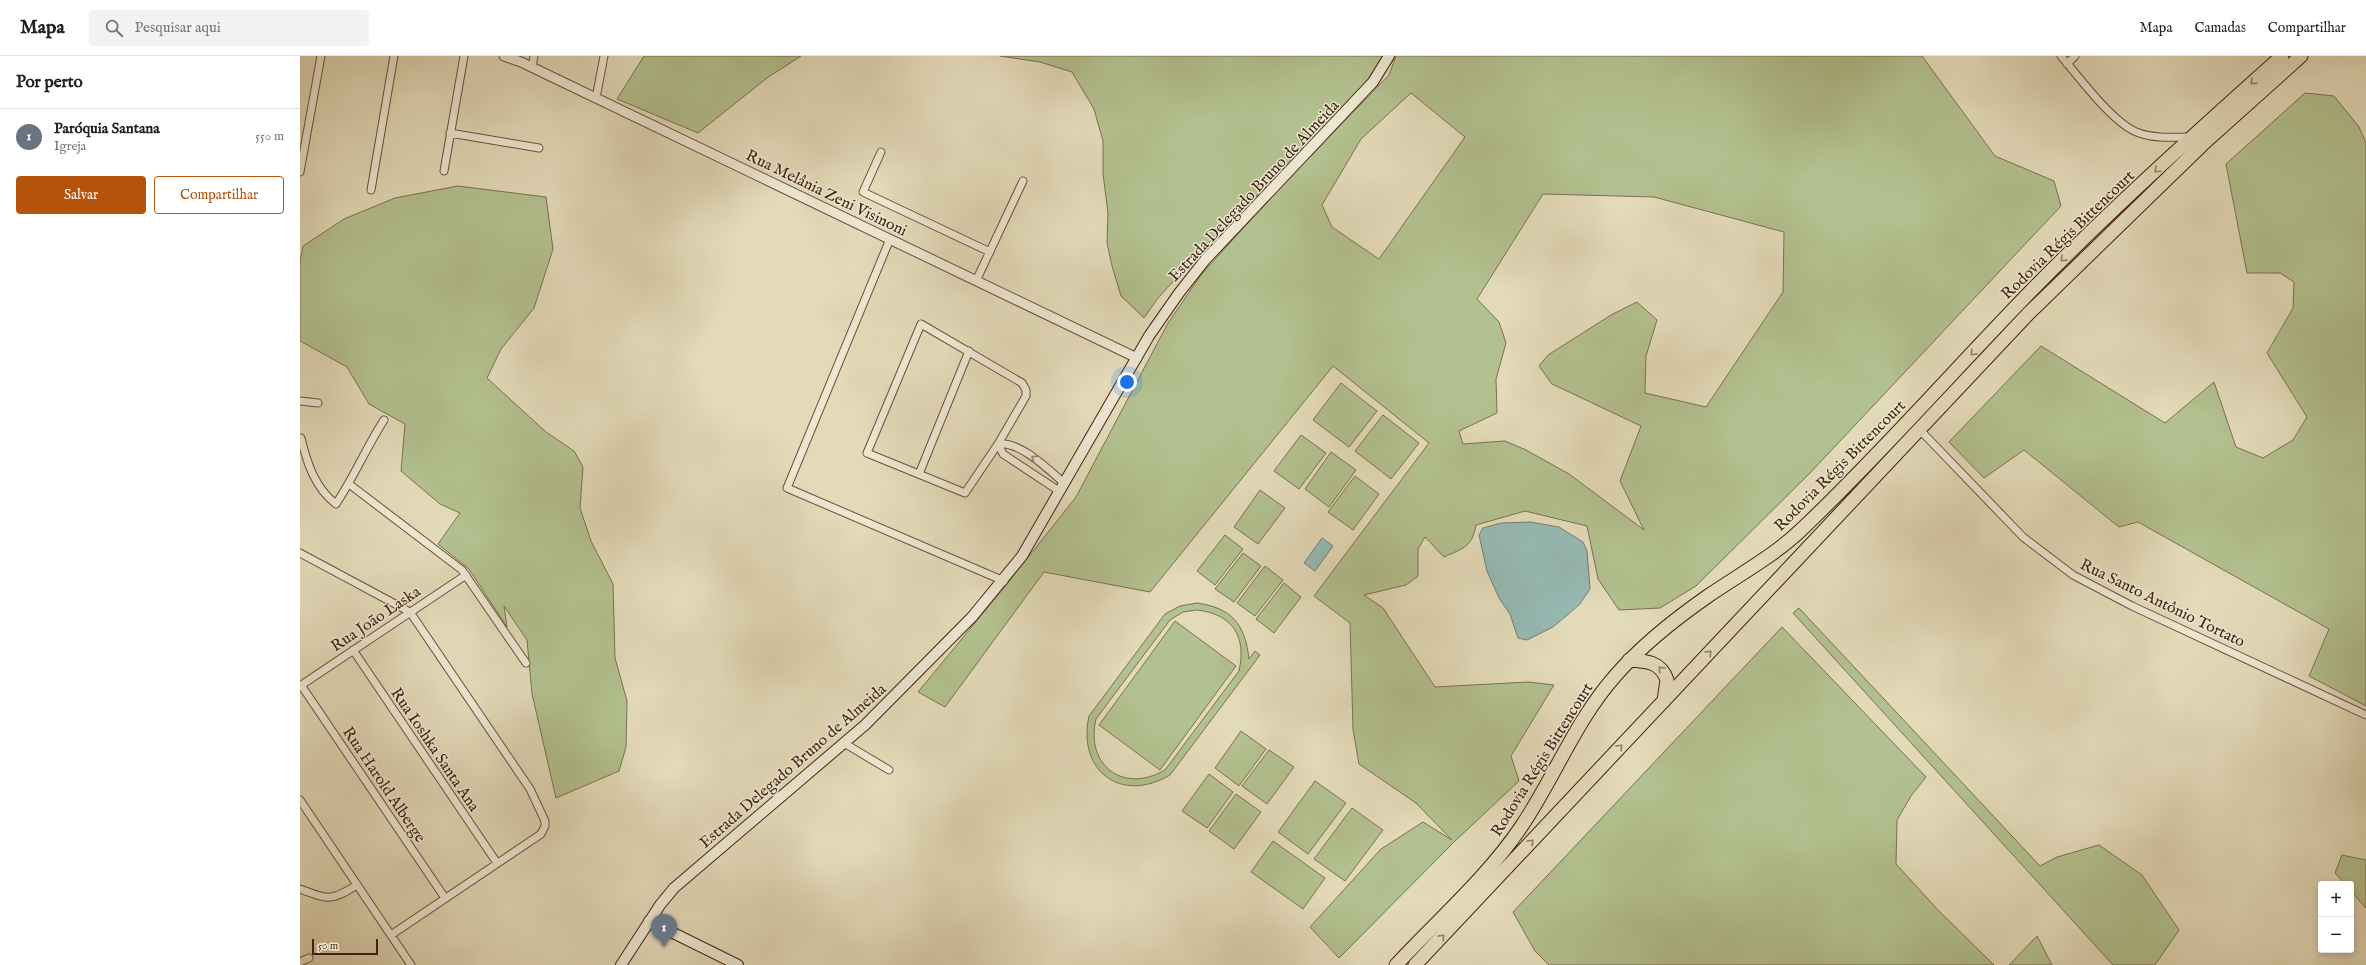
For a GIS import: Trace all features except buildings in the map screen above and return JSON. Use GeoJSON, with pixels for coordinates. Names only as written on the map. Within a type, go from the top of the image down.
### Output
{"type":"FeatureCollection","features":[{"type":"Feature","properties":{"kind":"highway","name":"Rodovia Régis Bittencourt"},"geometry":{"type":"LineString","coordinates":[[1396,965],[1511,841],[1529,815],[1576,728],[1601,692],[1629,660],[1680,617],[1768,557],[1798,533],[1844,488],[2029,294],[2192,137],[2282,56]]}},
{"type":"Feature","properties":{"kind":"highway","name":"Rodovia Régis Bittencourt"},"geometry":{"type":"LineString","coordinates":[[1415,965],[2078,264],[2197,150],[2300,56]]}},
{"type":"Feature","properties":{"kind":"highway"},"geometry":{"type":"LineString","coordinates":[[1629,660],[1651,662],[1659,666],[1667,680],[1664,701]]}},
{"type":"Feature","properties":{"kind":"main road","name":"Estrada Delegado Bruno de Almeida"},"geometry":{"type":"LineString","coordinates":[[621,965],[666,897],[682,880],[844,743],[908,683],[972,618],[1004,581],[1022,556],[1163,314],[1193,274],[1364,93],[1381,71],[1389,56]]}},
{"type":"Feature","properties":{"kind":"main road"},"geometry":{"type":"LineString","coordinates":[[649,921],[738,965]]}},
{"type":"Feature","properties":{"kind":"street"},"geometry":{"type":"LineString","coordinates":[[300,172],[321,56]]}},
{"type":"Feature","properties":{"kind":"street"},"geometry":{"type":"LineString","coordinates":[[371,190],[394,56]]}},
{"type":"Feature","properties":{"kind":"street"},"geometry":{"type":"LineString","coordinates":[[444,171],[464,56]]}},
{"type":"Feature","properties":{"kind":"street","name":"Rua Melânia Zeni Visinoni"},"geometry":{"type":"LineString","coordinates":[[504,56],[532,67],[1137,358]]}},
{"type":"Feature","properties":{"kind":"street"},"geometry":{"type":"LineString","coordinates":[[532,67],[534,56]]}},
{"type":"Feature","properties":{"kind":"street"},"geometry":{"type":"LineString","coordinates":[[596,98],[604,56]]}},
{"type":"Feature","properties":{"kind":"street"},"geometry":{"type":"LineString","coordinates":[[2061,56],[2111,113],[2130,130],[2151,136],[2192,137]]}},
{"type":"Feature","properties":{"kind":"street"},"geometry":{"type":"LineString","coordinates":[[2067,64],[2075,56]]}},
{"type":"Feature","properties":{"kind":"street"},"geometry":{"type":"LineString","coordinates":[[450,133],[539,148]]}},
{"type":"Feature","properties":{"kind":"street"},"geometry":{"type":"LineString","coordinates":[[881,152],[863,192],[990,252]]}},
{"type":"Feature","properties":{"kind":"street"},"geometry":{"type":"LineString","coordinates":[[976,281],[1023,181]]}},
{"type":"Feature","properties":{"kind":"street"},"geometry":{"type":"LineString","coordinates":[[890,239],[787,488],[1004,581]]}},
{"type":"Feature","properties":{"kind":"street"},"geometry":{"type":"LineString","coordinates":[[921,324],[1022,383],[1026,390],[1026,396],[998,444],[965,493],[867,453],[921,324]]}},
{"type":"Feature","properties":{"kind":"street"},"geometry":{"type":"LineString","coordinates":[[919,474],[969,351]]}},
{"type":"Feature","properties":{"kind":"street"},"geometry":{"type":"LineString","coordinates":[[300,401],[318,403]]}},
{"type":"Feature","properties":{"kind":"street"},"geometry":{"type":"LineString","coordinates":[[301,438],[314,476],[330,500],[336,504],[349,484],[372,439],[384,420]]}},
{"type":"Feature","properties":{"kind":"street","name":"Rua Santo Antônio Tortato"},"geometry":{"type":"LineString","coordinates":[[1920,430],[2023,537],[2063,568],[2132,606],[2366,715]]}},
{"type":"Feature","properties":{"kind":"street"},"geometry":{"type":"LineString","coordinates":[[998,444],[1006,443],[1034,458],[1062,487]]}},
{"type":"Feature","properties":{"kind":"street"},"geometry":{"type":"LineString","coordinates":[[998,444],[1003,454],[1062,487]]}},
{"type":"Feature","properties":{"kind":"street"},"geometry":{"type":"LineString","coordinates":[[349,484],[466,575],[526,663]]}},
{"type":"Feature","properties":{"kind":"street"},"geometry":{"type":"LineString","coordinates":[[300,553],[410,612],[530,789],[543,813],[545,826],[541,834],[390,935]]}},
{"type":"Feature","properties":{"kind":"street","name":"Rua João Laska"},"geometry":{"type":"LineString","coordinates":[[300,685],[466,575]]}},
{"type":"Feature","properties":{"kind":"street","name":"Rua Ioshka Santa Ana"},"geometry":{"type":"LineString","coordinates":[[353,650],[497,863]]}},
{"type":"Feature","properties":{"kind":"street","name":"Rua Harold Alberge"},"geometry":{"type":"LineString","coordinates":[[300,685],[446,898]]}},
{"type":"Feature","properties":{"kind":"street"},"geometry":{"type":"LineString","coordinates":[[844,743],[889,770]]}},
{"type":"Feature","properties":{"kind":"street"},"geometry":{"type":"LineString","coordinates":[[300,800],[411,965]]}},
{"type":"Feature","properties":{"kind":"street"},"geometry":{"type":"LineString","coordinates":[[300,889],[330,898],[336,898],[357,885]]}},
{"type":"Feature","properties":{"kind":"street"},"geometry":{"type":"LineString","coordinates":[[300,962],[309,958]]}},
{"type":"Feature","properties":{"kind":"green space"},"geometry":{"type":"Polygon","coordinates":[[[644,56],[801,56],[767,78],[698,133],[617,99],[644,56]]]}},
{"type":"Feature","properties":{"kind":"green space"},"geometry":{"type":"Polygon","coordinates":[[[1000,56],[1382,56],[1376,71],[1286,169],[1235,215],[1158,298],[1144,318],[1121,296],[1112,266],[1107,243],[1108,213],[1103,174],[1103,141],[1094,109],[1072,72],[1040,62],[1000,56]]]}},
{"type":"Feature","properties":{"kind":"green space"},"geometry":{"type":"Polygon","coordinates":[[[1396,56],[1922,56],[1995,156],[2054,181],[2061,206],[1810,473],[1696,586],[1660,608],[1619,610],[1598,579],[1587,526],[1525,511],[1476,525],[1472,538],[1466,546],[1444,557],[1425,537],[1418,549],[1418,576],[1406,585],[1364,595],[1383,608],[1435,687],[1528,682],[1554,685],[1511,756],[1519,781],[1454,842],[1339,958],[1310,927],[1381,849],[1423,822],[1452,840],[1416,803],[1359,764],[1353,729],[1350,623],[1314,596],[1429,443],[1333,366],[1150,592],[1044,572],[945,707],[918,692],[1076,497],[1168,323],[1201,275],[1272,196],[1389,75],[1396,56]],[[1411,93],[1361,139],[1322,205],[1332,227],[1379,259],[1465,137],[1411,93]],[[1543,194],[1477,299],[1499,322],[1506,343],[1496,379],[1497,413],[1459,431],[1463,444],[1505,441],[1526,450],[1569,474],[1644,530],[1620,481],[1641,426],[1552,384],[1539,366],[1548,355],[1611,315],[1637,302],[1657,320],[1646,356],[1645,393],[1706,407],[1783,292],[1784,232],[1654,197],[1543,194]]]}},
{"type":"Feature","properties":{"kind":"green space"},"geometry":{"type":"Polygon","coordinates":[[[2305,93],[2334,96],[2359,127],[2366,143],[2366,706],[2309,676],[2329,629],[2138,522],[2119,527],[2024,450],[1984,478],[1949,442],[2041,346],[2165,423],[2214,382],[2236,447],[2263,458],[2293,440],[2307,417],[2267,353],[2293,308],[2294,282],[2280,273],[2247,273],[2226,164],[2305,93]]]}},
{"type":"Feature","properties":{"kind":"green space"},"geometry":{"type":"Polygon","coordinates":[[[458,186],[546,197],[553,249],[534,308],[501,349],[487,378],[546,432],[574,451],[583,467],[580,508],[591,541],[613,584],[615,658],[627,701],[626,747],[619,771],[556,798],[532,694],[527,640],[504,606],[507,627],[469,569],[438,544],[460,513],[440,504],[401,471],[405,424],[369,404],[347,367],[300,341],[300,261],[303,246],[344,219],[395,198],[458,186]]]}},
{"type":"Feature","properties":{"kind":"green space"},"geometry":{"type":"Polygon","coordinates":[[[1341,383],[1377,411],[1349,447],[1313,420],[1341,383]]]}},
{"type":"Feature","properties":{"kind":"green space"},"geometry":{"type":"Polygon","coordinates":[[[1383,415],[1419,443],[1391,479],[1355,451],[1383,415]]]}},
{"type":"Feature","properties":{"kind":"green space"},"geometry":{"type":"Polygon","coordinates":[[[1301,435],[1326,453],[1299,489],[1274,471],[1301,435]]]}},
{"type":"Feature","properties":{"kind":"green space"},"geometry":{"type":"Polygon","coordinates":[[[1331,452],[1356,470],[1329,507],[1305,489],[1331,452]]]}},
{"type":"Feature","properties":{"kind":"green space"},"geometry":{"type":"Polygon","coordinates":[[[1355,476],[1379,494],[1353,530],[1328,512],[1355,476]]]}},
{"type":"Feature","properties":{"kind":"green space"},"geometry":{"type":"Polygon","coordinates":[[[1260,490],[1285,508],[1258,544],[1234,527],[1260,490]]]}},
{"type":"Feature","properties":{"kind":"green space"},"geometry":{"type":"Polygon","coordinates":[[[1225,535],[1243,549],[1215,585],[1197,571],[1225,535]]]}},
{"type":"Feature","properties":{"kind":"green space"},"geometry":{"type":"Polygon","coordinates":[[[1243,553],[1261,566],[1234,602],[1215,589],[1243,553]]]}},
{"type":"Feature","properties":{"kind":"green space"},"geometry":{"type":"Polygon","coordinates":[[[1265,566],[1283,580],[1255,616],[1237,603],[1265,566]]]}},
{"type":"Feature","properties":{"kind":"green space"},"geometry":{"type":"Polygon","coordinates":[[[1284,583],[1301,597],[1274,633],[1256,619],[1284,583]]]}},
{"type":"Feature","properties":{"kind":"green space"},"geometry":{"type":"Polygon","coordinates":[[[1197,603],[1209,605],[1228,614],[1240,627],[1244,636],[1249,659],[1255,651],[1260,655],[1170,775],[1152,783],[1135,786],[1120,784],[1107,777],[1096,766],[1090,752],[1087,736],[1089,716],[1165,614],[1180,606],[1197,603]],[[1197,610],[1183,612],[1170,620],[1096,719],[1094,736],[1096,750],[1102,762],[1111,771],[1122,777],[1135,779],[1150,777],[1165,770],[1239,671],[1241,647],[1234,629],[1228,622],[1209,612],[1197,610]]]}},
{"type":"Feature","properties":{"kind":"green space"},"geometry":{"type":"Polygon","coordinates":[[[1799,608],[2040,866],[2057,857],[2099,845],[2142,875],[2179,930],[2155,965],[2113,965],[1793,613],[1799,608]]]}},
{"type":"Feature","properties":{"kind":"green space"},"geometry":{"type":"Polygon","coordinates":[[[1175,621],[1236,666],[1160,770],[1099,725],[1175,621]]]}},
{"type":"Feature","properties":{"kind":"green space"},"geometry":{"type":"Polygon","coordinates":[[[1782,627],[1926,777],[1911,796],[1897,820],[1896,864],[1938,910],[1994,965],[1549,965],[1535,951],[1513,912],[1782,627]]]}},
{"type":"Feature","properties":{"kind":"green space"},"geometry":{"type":"Polygon","coordinates":[[[1241,731],[1266,749],[1239,786],[1215,768],[1241,731]]]}},
{"type":"Feature","properties":{"kind":"green space"},"geometry":{"type":"Polygon","coordinates":[[[1269,750],[1294,767],[1267,804],[1242,786],[1269,750]]]}},
{"type":"Feature","properties":{"kind":"green space"},"geometry":{"type":"Polygon","coordinates":[[[1209,774],[1233,792],[1207,828],[1182,811],[1209,774]]]}},
{"type":"Feature","properties":{"kind":"green space"},"geometry":{"type":"Polygon","coordinates":[[[1315,781],[1346,803],[1308,854],[1278,832],[1315,781]]]}},
{"type":"Feature","properties":{"kind":"green space"},"geometry":{"type":"Polygon","coordinates":[[[1236,794],[1261,812],[1234,849],[1209,831],[1236,794]]]}},
{"type":"Feature","properties":{"kind":"green space"},"geometry":{"type":"Polygon","coordinates":[[[1352,808],[1383,830],[1345,881],[1314,859],[1352,808]]]}},
{"type":"Feature","properties":{"kind":"green space"},"geometry":{"type":"Polygon","coordinates":[[[1273,841],[1325,878],[1303,909],[1251,872],[1273,841]]]}},
{"type":"Feature","properties":{"kind":"green space"},"geometry":{"type":"Polygon","coordinates":[[[2342,855],[2366,860],[2366,908],[2354,894],[2354,881],[2342,881],[2335,873],[2342,855]]]}},
{"type":"Feature","properties":{"kind":"green space"},"geometry":{"type":"Polygon","coordinates":[[[2037,936],[2052,965],[2009,965],[2037,936]]]}},
{"type":"Feature","properties":{"kind":"water"},"geometry":{"type":"Polygon","coordinates":[[[1531,522],[1559,527],[1583,542],[1587,551],[1590,589],[1579,605],[1553,627],[1527,640],[1518,638],[1510,614],[1499,598],[1487,571],[1479,535],[1483,528],[1501,523],[1531,522]]]}},
{"type":"Feature","properties":{"kind":"water"},"geometry":{"type":"Polygon","coordinates":[[[1322,538],[1333,546],[1315,571],[1304,563],[1322,538]]]}},
{"type":"Feature","properties":{"kind":"place","name":"Paróquia Santana"},"geometry":{"type":"Point","coordinates":[664,947]}}]}
